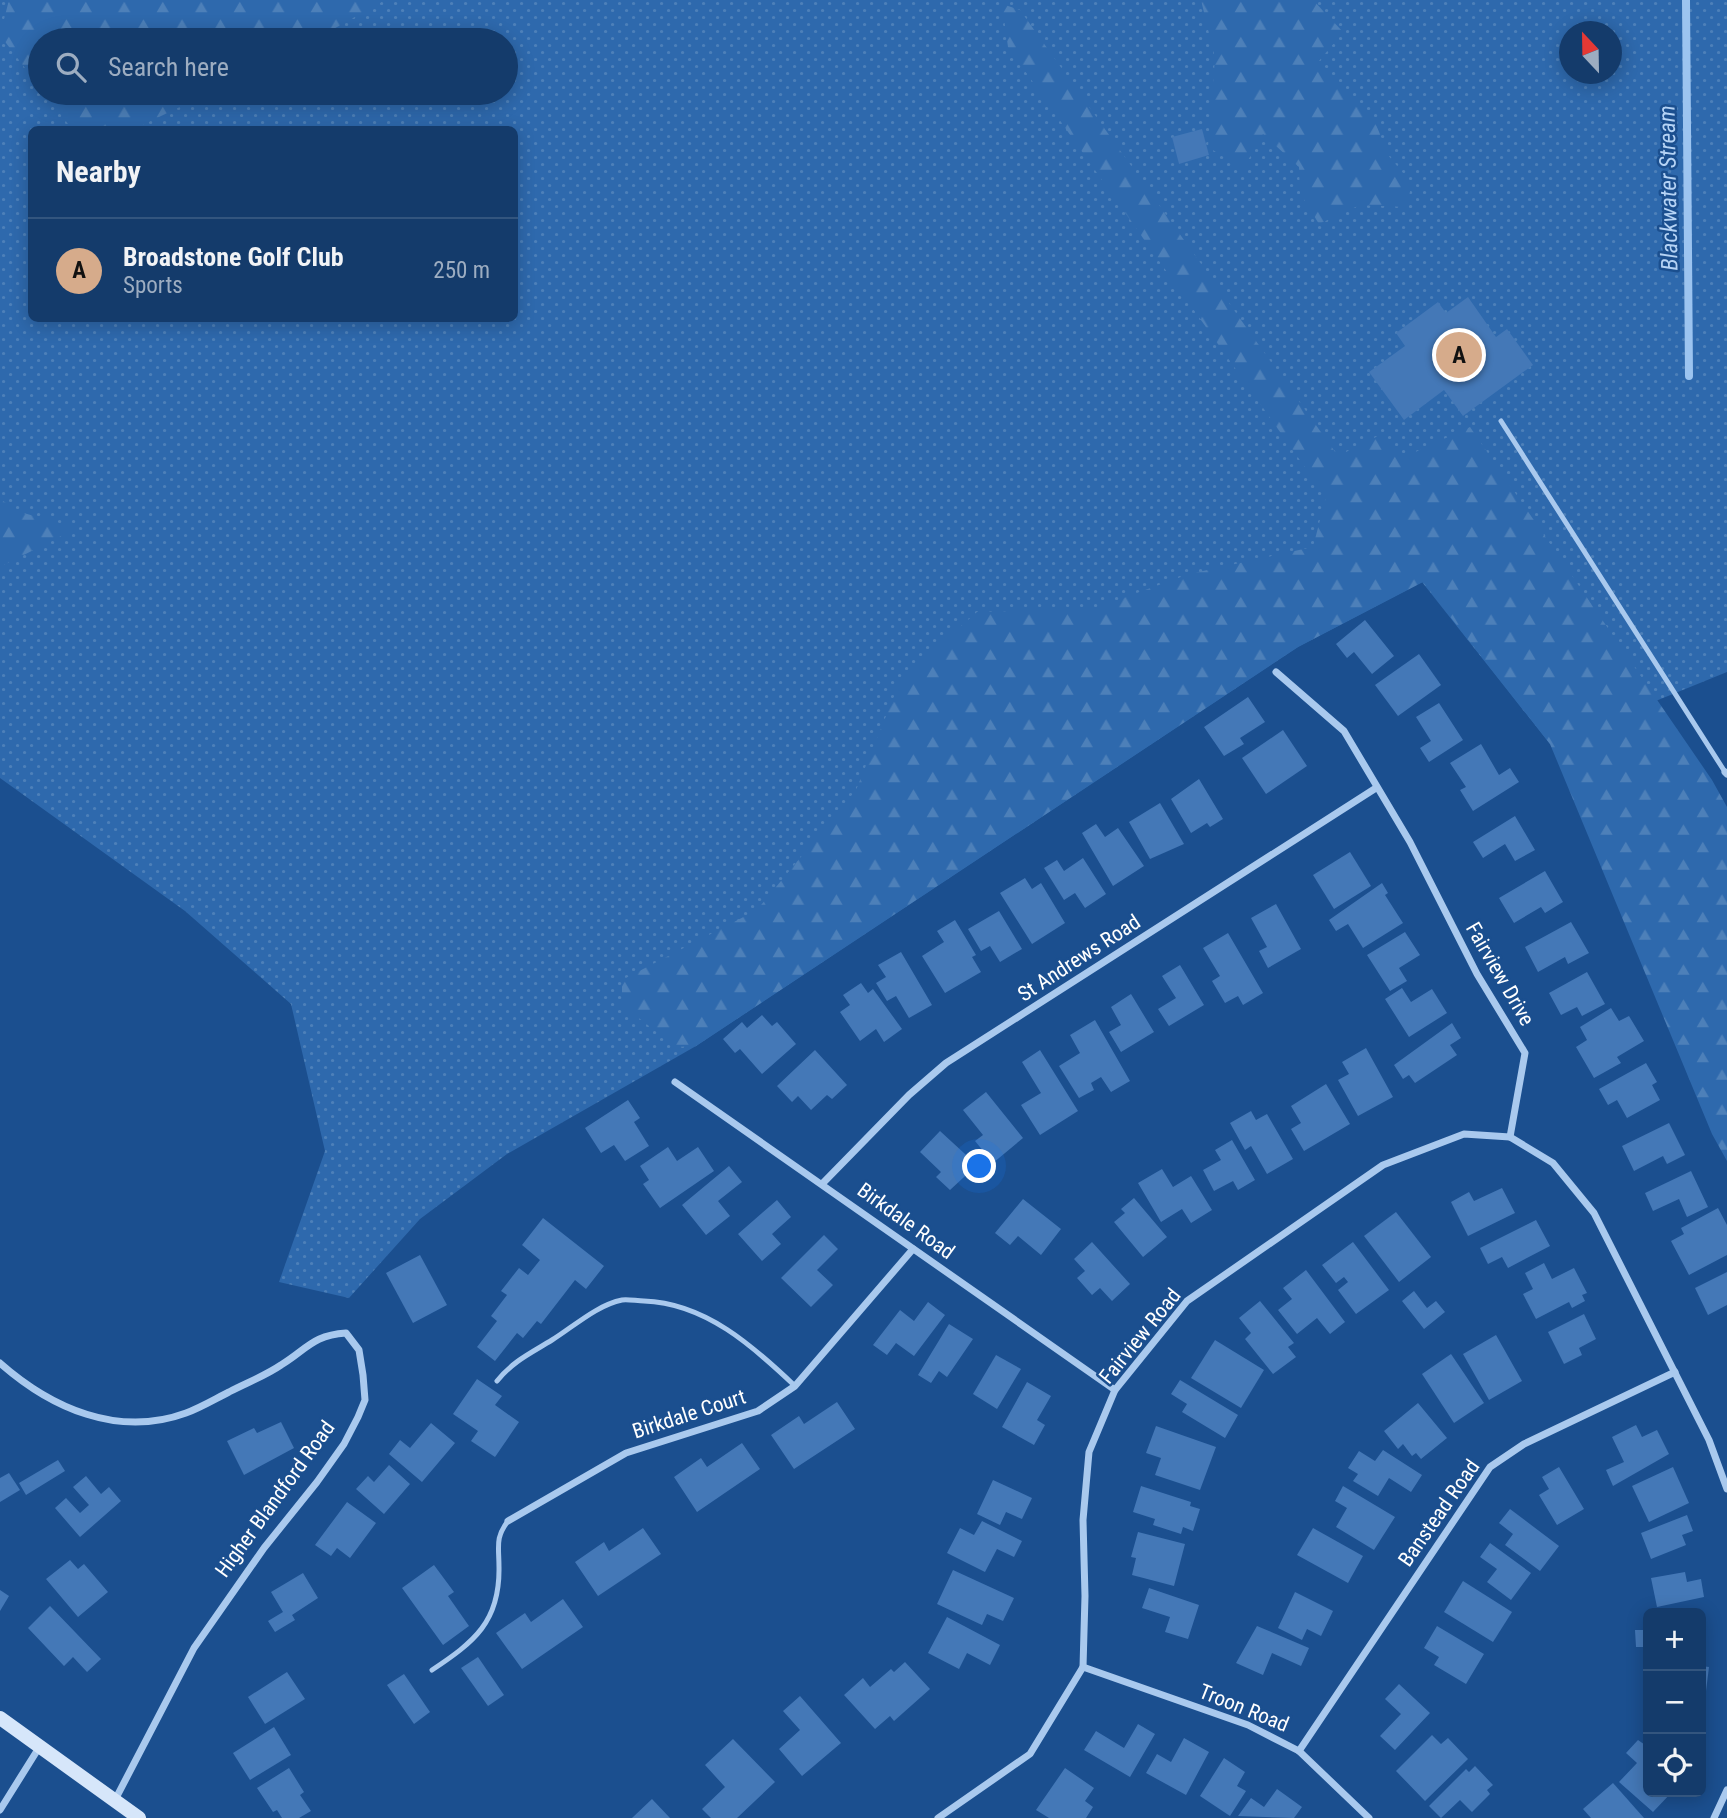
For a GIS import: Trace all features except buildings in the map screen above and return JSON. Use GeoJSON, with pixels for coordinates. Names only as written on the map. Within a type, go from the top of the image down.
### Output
{"type":"FeatureCollection","features":[{"type":"Feature","properties":{"kind":"main road"},"geometry":{"type":"LineString","coordinates":[[0,1718],[139,1818]]}},
{"type":"Feature","properties":{"kind":"street","name":"Fairview Drive"},"geometry":{"type":"LineString","coordinates":[[1276,672],[1344,731],[1410,842],[1477,974],[1525,1053],[1510,1137]]}},
{"type":"Feature","properties":{"kind":"street","name":"St Andrews Road"},"geometry":{"type":"LineString","coordinates":[[823,1183],[909,1095],[946,1063],[1376,788]]}},
{"type":"Feature","properties":{"kind":"street","name":"Birkdale Road"},"geometry":{"type":"LineString","coordinates":[[675,1082],[823,1183],[1115,1390]]}},
{"type":"Feature","properties":{"kind":"street","name":"Fairview Road"},"geometry":{"type":"LineString","coordinates":[[938,1818],[1030,1754],[1083,1667],[1086,1596],[1083,1520],[1090,1452],[1115,1390],[1187,1301],[1383,1165],[1464,1134],[1510,1137]]}},
{"type":"Feature","properties":{"kind":"street"},"geometry":{"type":"LineString","coordinates":[[1510,1137],[1553,1163],[1594,1213],[1709,1440],[1727,1489]]}},
{"type":"Feature","properties":{"kind":"street","name":"Birkdale Court"},"geometry":{"type":"LineString","coordinates":[[508,1521],[626,1453],[758,1411],[794,1386],[914,1249]]}},
{"type":"Feature","properties":{"kind":"street","name":"Higher Blandford Road"},"geometry":{"type":"LineString","coordinates":[[0,1363],[19,1380],[69,1409],[109,1423],[146,1422],[185,1414],[281,1366],[314,1339],[346,1333],[359,1350],[365,1399],[344,1444],[264,1548],[194,1648],[115,1800]]}},
{"type":"Feature","properties":{"kind":"street","name":"Banstead Road"},"geometry":{"type":"LineString","coordinates":[[1299,1751],[1490,1467],[1524,1444],[1675,1372]]}},
{"type":"Feature","properties":{"kind":"street","name":"Troon Road"},"geometry":{"type":"LineString","coordinates":[[1083,1667],[1248,1726],[1299,1751],[1369,1818]]}},
{"type":"Feature","properties":{"kind":"street"},"geometry":{"type":"LineString","coordinates":[[0,1810],[40,1746]]}},
{"type":"Feature","properties":{"kind":"street"},"geometry":{"type":"LineString","coordinates":[[1714,1818],[1727,1790]]}},
{"type":"Feature","properties":{"kind":"lane"},"geometry":{"type":"LineString","coordinates":[[1501,421],[1726,773]]}},
{"type":"Feature","properties":{"kind":"lane"},"geometry":{"type":"LineString","coordinates":[[496,1381],[512,1362],[578,1322],[622,1300],[653,1301],[678,1307],[718,1324],[758,1351],[794,1386]]}},
{"type":"Feature","properties":{"kind":"lane"},"geometry":{"type":"LineString","coordinates":[[432,1670],[470,1645],[497,1602],[498,1534],[508,1521]]}},
{"type":"Feature","properties":{"kind":"green space"},"geometry":{"type":"Polygon","coordinates":[[[0,0],[1727,0],[1727,672],[1550,744],[1422,582],[1298,647],[696,1046],[507,1154],[420,1219],[349,1298],[279,1282],[325,1151],[291,1004],[185,911],[0,778],[0,0]]]}},
{"type":"Feature","properties":{"kind":"green space"},"geometry":{"type":"Polygon","coordinates":[[[9,0],[385,0],[335,28],[28,28],[28,72],[0,35],[9,0]]]}},
{"type":"Feature","properties":{"kind":"green space"},"geometry":{"type":"Polygon","coordinates":[[[1201,0],[1313,0],[1343,32],[1319,61],[1374,119],[1388,155],[1412,184],[1406,207],[1360,205],[1319,224],[1300,193],[1299,167],[1263,134],[1243,169],[1208,147],[1215,58],[1201,0]]]}},
{"type":"Feature","properties":{"kind":"green space"},"geometry":{"type":"Polygon","coordinates":[[[1002,4],[1020,10],[1338,456],[1384,433],[1400,459],[1470,427],[1712,780],[1727,807],[1727,1161],[1712,1134],[1550,744],[1423,582],[1298,647],[696,1046],[676,1047],[622,1005],[622,980],[757,910],[856,790],[901,679],[977,612],[1093,609],[1189,574],[1313,547],[1326,497],[1008,47],[1002,4]]]}},
{"type":"Feature","properties":{"kind":"green space"},"geometry":{"type":"Polygon","coordinates":[[[53,105],[184,105],[140,126],[70,126],[53,105]]]}},
{"type":"Feature","properties":{"kind":"green space"},"geometry":{"type":"Polygon","coordinates":[[[0,499],[20,512],[77,528],[0,567],[0,499]]]}},
{"type":"Feature","properties":{"kind":"waterway","name":"Blackwater Stream"},"geometry":{"type":"LineString","coordinates":[[1686,0],[1689,376]]}},
{"type":"Feature","properties":{"kind":"place","name":"Broadstone Golf Club"},"geometry":{"type":"Point","coordinates":[1459,355]}}]}
